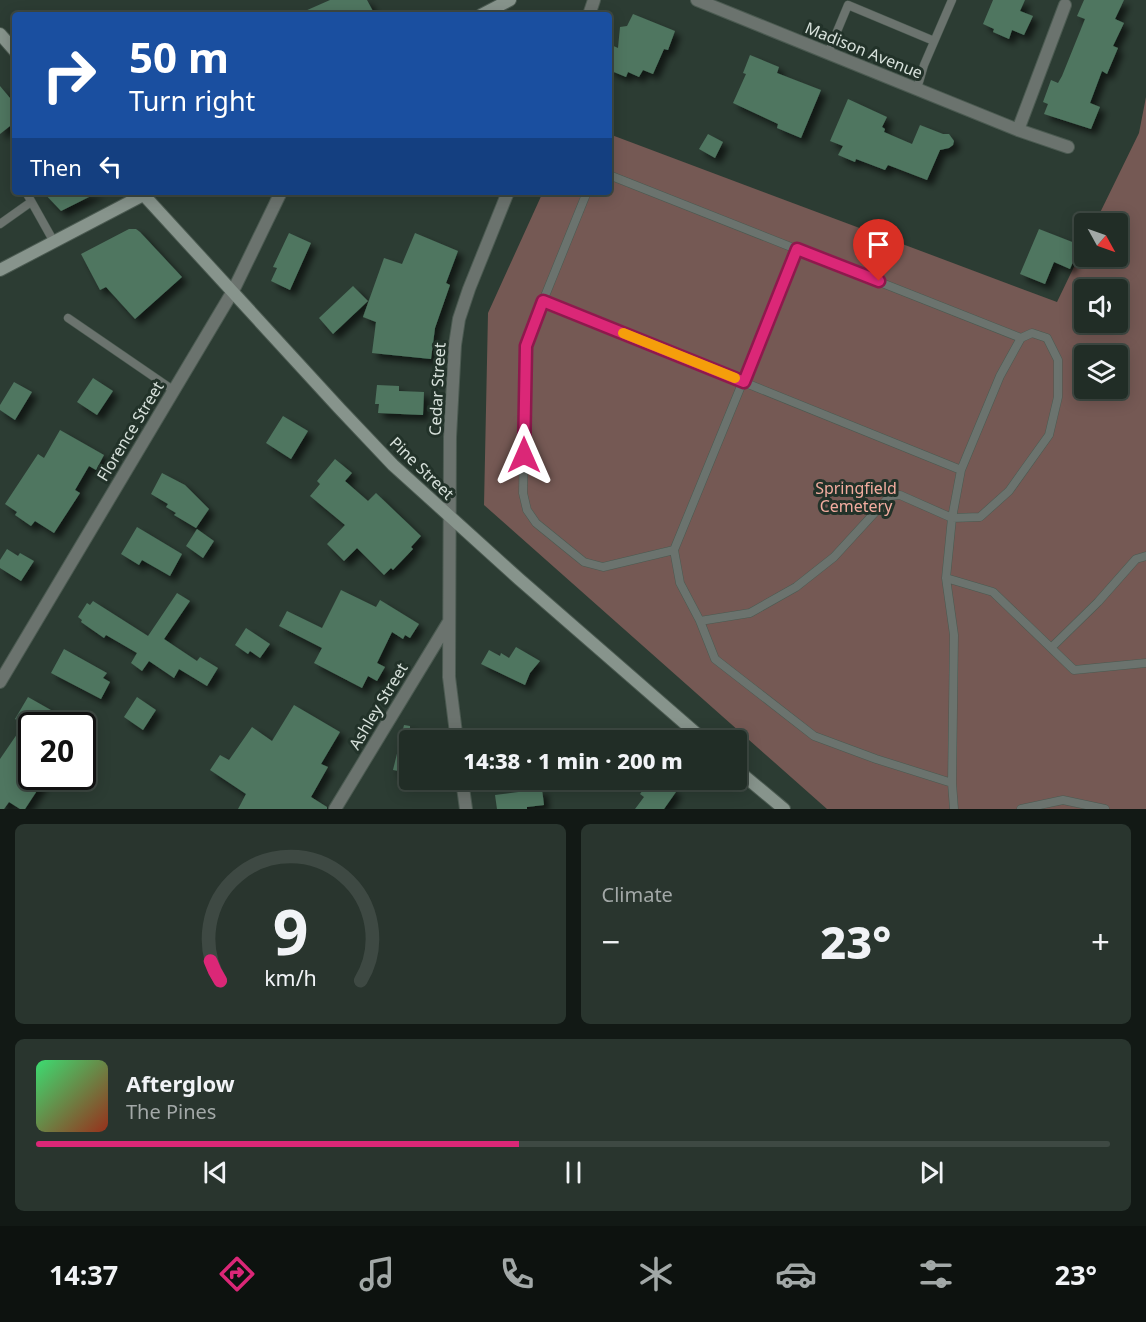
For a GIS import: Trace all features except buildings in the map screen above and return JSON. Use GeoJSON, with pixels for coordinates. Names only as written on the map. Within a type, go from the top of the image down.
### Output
{"type":"FeatureCollection","features":[{"type":"Feature","properties":{"kind":"main road"},"geometry":{"type":"LineString","coordinates":[[487,12],[510,0]]}},
{"type":"Feature","properties":{"kind":"main road"},"geometry":{"type":"LineString","coordinates":[[0,34],[12,48]]}},
{"type":"Feature","properties":{"kind":"main road"},"geometry":{"type":"LineString","coordinates":[[0,270],[141,195]]}},
{"type":"Feature","properties":{"kind":"main road","name":"Pine Street"},"geometry":{"type":"LineString","coordinates":[[147,195],[393,465],[449,517],[692,730]]}},
{"type":"Feature","properties":{"kind":"main road"},"geometry":{"type":"LineString","coordinates":[[747,778],[784,809]]}},
{"type":"Feature","properties":{"kind":"street","name":"Madison Avenue"},"geometry":{"type":"LineString","coordinates":[[697,0],[1018,130],[1068,147]]}},
{"type":"Feature","properties":{"kind":"street"},"geometry":{"type":"LineString","coordinates":[[1018,130],[1065,5]]}},
{"type":"Feature","properties":{"kind":"street","name":"Florence Street"},"geometry":{"type":"LineString","coordinates":[[0,682],[233,291],[280,195]]}},
{"type":"Feature","properties":{"kind":"street","name":"Cedar Street"},"geometry":{"type":"LineString","coordinates":[[456,730],[449,677],[449,517],[452,397],[459,319],[468,289],[507,195]]}},
{"type":"Feature","properties":{"kind":"street","name":"Ashley Street"},"geometry":{"type":"LineString","coordinates":[[335,809],[449,621]]}},
{"type":"Feature","properties":{"kind":"street"},"geometry":{"type":"LineString","coordinates":[[463,790],[466,809]]}},
{"type":"Feature","properties":{"kind":"lane"},"geometry":{"type":"LineString","coordinates":[[917,89],[924,65],[952,0]]}},
{"type":"Feature","properties":{"kind":"lane"},"geometry":{"type":"LineString","coordinates":[[828,53],[848,5],[934,41]]}},
{"type":"Feature","properties":{"kind":"lane"},"geometry":{"type":"LineString","coordinates":[[612,176],[1021,338]]}},
{"type":"Feature","properties":{"kind":"lane"},"geometry":{"type":"LineString","coordinates":[[28,195],[54,242]]}},
{"type":"Feature","properties":{"kind":"lane"},"geometry":{"type":"LineString","coordinates":[[586,195],[526,346],[523,493],[527,510],[536,523],[584,562],[603,567],[674,550]]}},
{"type":"Feature","properties":{"kind":"lane"},"geometry":{"type":"LineString","coordinates":[[0,224],[31,202]]}},
{"type":"Feature","properties":{"kind":"lane"},"geometry":{"type":"LineString","coordinates":[[797,249],[674,550],[680,583],[700,621],[715,659],[814,736],[952,783]]}},
{"type":"Feature","properties":{"kind":"lane"},"geometry":{"type":"LineString","coordinates":[[543,301],[962,471]]}},
{"type":"Feature","properties":{"kind":"lane"},"geometry":{"type":"LineString","coordinates":[[68,318],[173,390]]}},
{"type":"Feature","properties":{"kind":"lane"},"geometry":{"type":"LineString","coordinates":[[700,621],[750,613],[796,587],[834,557],[890,495],[900,495],[952,518],[980,517],[1009,491],[1049,435],[1058,397],[1058,360],[1047,338],[1032,333],[1021,338],[1000,376],[962,471],[952,518],[946,578],[954,635],[952,783],[954,809]]}},
{"type":"Feature","properties":{"kind":"lane"},"geometry":{"type":"LineString","coordinates":[[1052,647],[1098,602],[1136,559],[1146,556]]}},
{"type":"Feature","properties":{"kind":"lane"},"geometry":{"type":"LineString","coordinates":[[946,578],[993,592],[1074,670],[1146,663]]}},
{"type":"Feature","properties":{"kind":"lane"},"geometry":{"type":"LineString","coordinates":[[1021,809],[1063,800],[1105,809]]}},
{"type":"Feature","properties":{"kind":"green space","name":"Springfield Cemetery"},"geometry":{"type":"Polygon","coordinates":[[[1146,97],[1146,809],[827,809],[747,738],[747,730],[738,730],[484,505],[488,313],[542,195],[612,195],[612,135],[1057,302],[1074,267],[1128,267],[1128,213],[1100,213],[1139,133],[1146,97]]]}},
{"type":"Feature","properties":{"kind":"slow traffic"},"geometry":{"type":"LineString","coordinates":[[623,333],[735,378]]}},
{"type":"Feature","properties":{"kind":"route"},"geometry":{"type":"LineString","coordinates":[[524,455],[526,346],[543,301],[744,382],[797,249],[879,281]]}}]}
